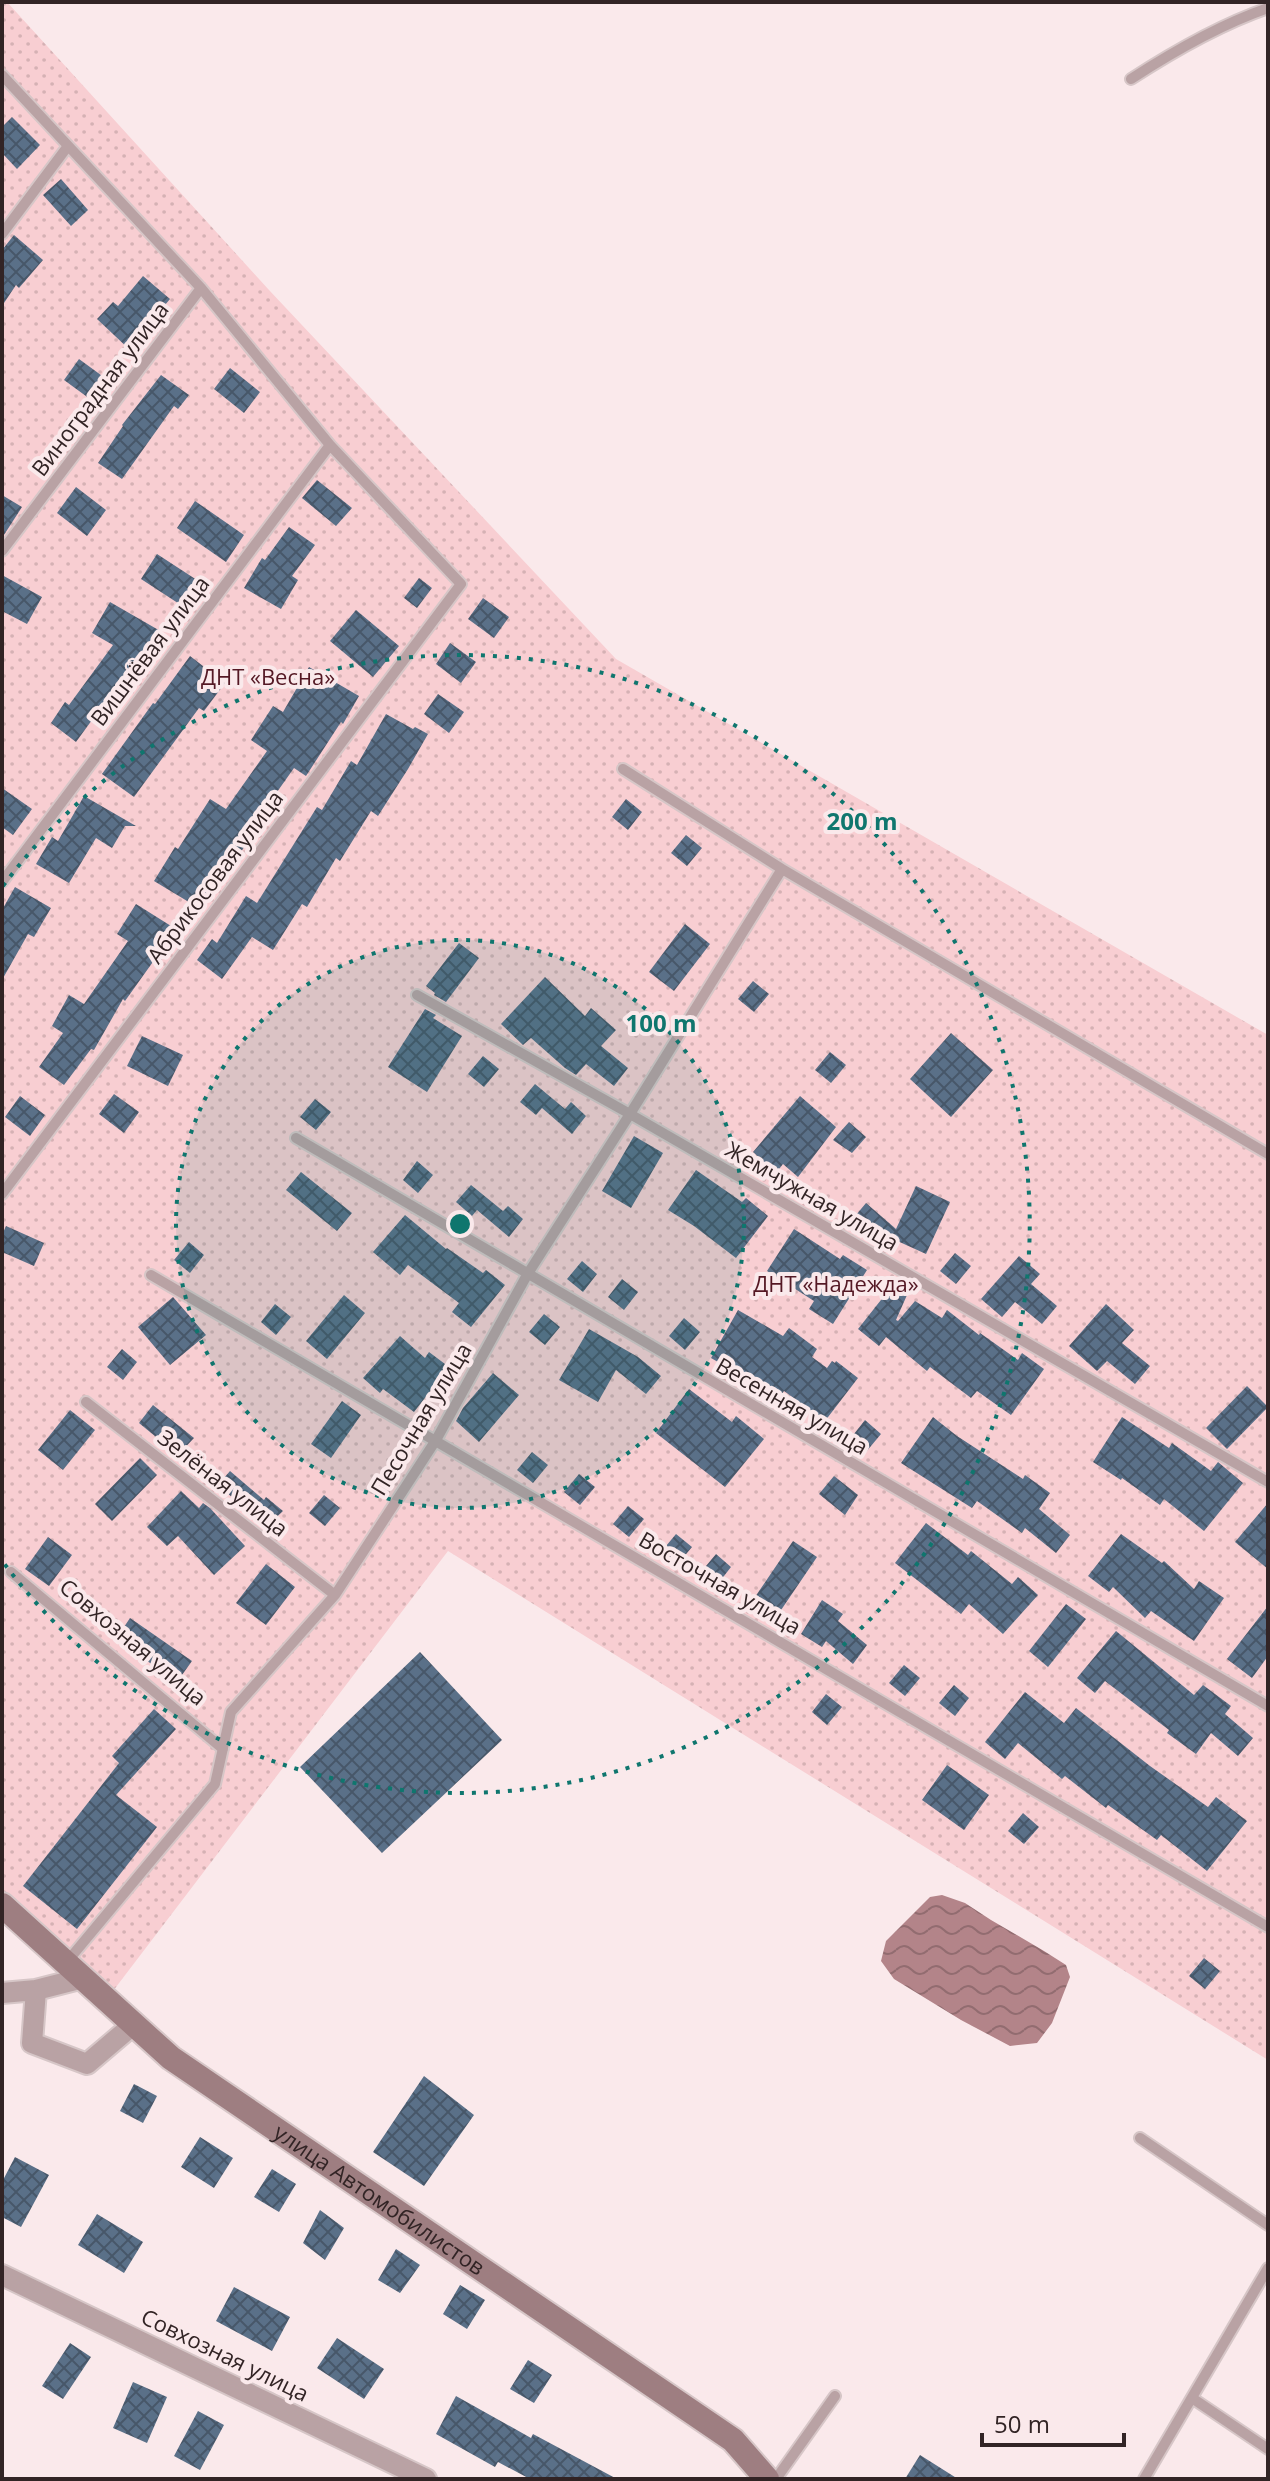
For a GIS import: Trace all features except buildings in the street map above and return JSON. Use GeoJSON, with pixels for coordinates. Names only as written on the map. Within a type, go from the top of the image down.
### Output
{"type":"FeatureCollection","features":[{"type":"Feature","properties":{"kind":"street","name":"улица Автомобилистов"},"geometry":{"type":"LineString","coordinates":[[2,1905],[171,2058],[733,2440],[767,2479]]}},
{"type":"Feature","properties":{"kind":"street"},"geometry":{"type":"LineString","coordinates":[[2,1993],[36,1990],[75,1971]]}},
{"type":"Feature","properties":{"kind":"street"},"geometry":{"type":"LineString","coordinates":[[36,1990],[32,2043],[87,2064],[134,2024]]}},
{"type":"Feature","properties":{"kind":"street","name":"Совхозная улица"},"geometry":{"type":"LineString","coordinates":[[2,2275],[426,2479]]}},
{"type":"Feature","properties":{"kind":"lane"},"geometry":{"type":"LineString","coordinates":[[1131,79],[1175,51],[1268,8]]}},
{"type":"Feature","properties":{"kind":"lane"},"geometry":{"type":"LineString","coordinates":[[2,75],[201,288],[330,445]]}},
{"type":"Feature","properties":{"kind":"lane"},"geometry":{"type":"LineString","coordinates":[[2,234],[68,146]]}},
{"type":"Feature","properties":{"kind":"lane","name":"Виноградная улица"},"geometry":{"type":"LineString","coordinates":[[2,551],[201,288]]}},
{"type":"Feature","properties":{"kind":"lane","name":"Абрикосовая улица"},"geometry":{"type":"LineString","coordinates":[[2,1194],[461,584],[330,445]]}},
{"type":"Feature","properties":{"kind":"lane","name":"Вишнёвая улица"},"geometry":{"type":"LineString","coordinates":[[2,882],[330,445]]}},
{"type":"Feature","properties":{"kind":"lane"},"geometry":{"type":"LineString","coordinates":[[623,769],[782,869],[1268,1154]]}},
{"type":"Feature","properties":{"kind":"lane","name":"Песочная улица"},"geometry":{"type":"LineString","coordinates":[[75,1971],[215,1784],[231,1712],[335,1595],[436,1440],[527,1275],[782,869]]}},
{"type":"Feature","properties":{"kind":"lane","name":"Жемчужная улица"},"geometry":{"type":"LineString","coordinates":[[417,995],[630,1114],[1268,1482]]}},
{"type":"Feature","properties":{"kind":"lane","name":"Весенняя улица"},"geometry":{"type":"LineString","coordinates":[[296,1138],[1268,1706]]}},
{"type":"Feature","properties":{"kind":"lane","name":"Восточная улица"},"geometry":{"type":"LineString","coordinates":[[151,1275],[1268,1927]]}},
{"type":"Feature","properties":{"kind":"lane","name":"Зелёная улица"},"geometry":{"type":"LineString","coordinates":[[86,1402],[335,1595]]}},
{"type":"Feature","properties":{"kind":"lane","name":"Совхозная улица"},"geometry":{"type":"LineString","coordinates":[[11,1572],[223,1749]]}},
{"type":"Feature","properties":{"kind":"lane"},"geometry":{"type":"LineString","coordinates":[[1140,2138],[1268,2225]]}},
{"type":"Feature","properties":{"kind":"lane"},"geometry":{"type":"LineString","coordinates":[[1144,2479],[1268,2268]]}},
{"type":"Feature","properties":{"kind":"lane"},"geometry":{"type":"LineString","coordinates":[[776,2479],[835,2396]]}},
{"type":"Feature","properties":{"kind":"lane"},"geometry":{"type":"LineString","coordinates":[[1192,2398],[1268,2449]]}},
{"type":"Feature","properties":{"kind":"green space","name":"ДНТ «Надежда»"},"geometry":{"type":"Polygon","coordinates":[[[2,2],[7,2],[269,290],[616,659],[1268,1035],[1268,2060],[448,1551],[113,1991],[2,1902],[2,2]]]}},
{"type":"Feature","properties":{"kind":"water"},"geometry":{"type":"Polygon","coordinates":[[[942,1895],[965,1903],[1066,1965],[1070,1977],[1052,2023],[1037,2043],[1010,2046],[894,1979],[881,1961],[886,1941],[930,1897],[942,1895]]]}},
{"type":"Feature","properties":{"kind":"park label","name":"ДНТ «Весна»"},"geometry":{"type":"Point","coordinates":[268,677]}}]}
